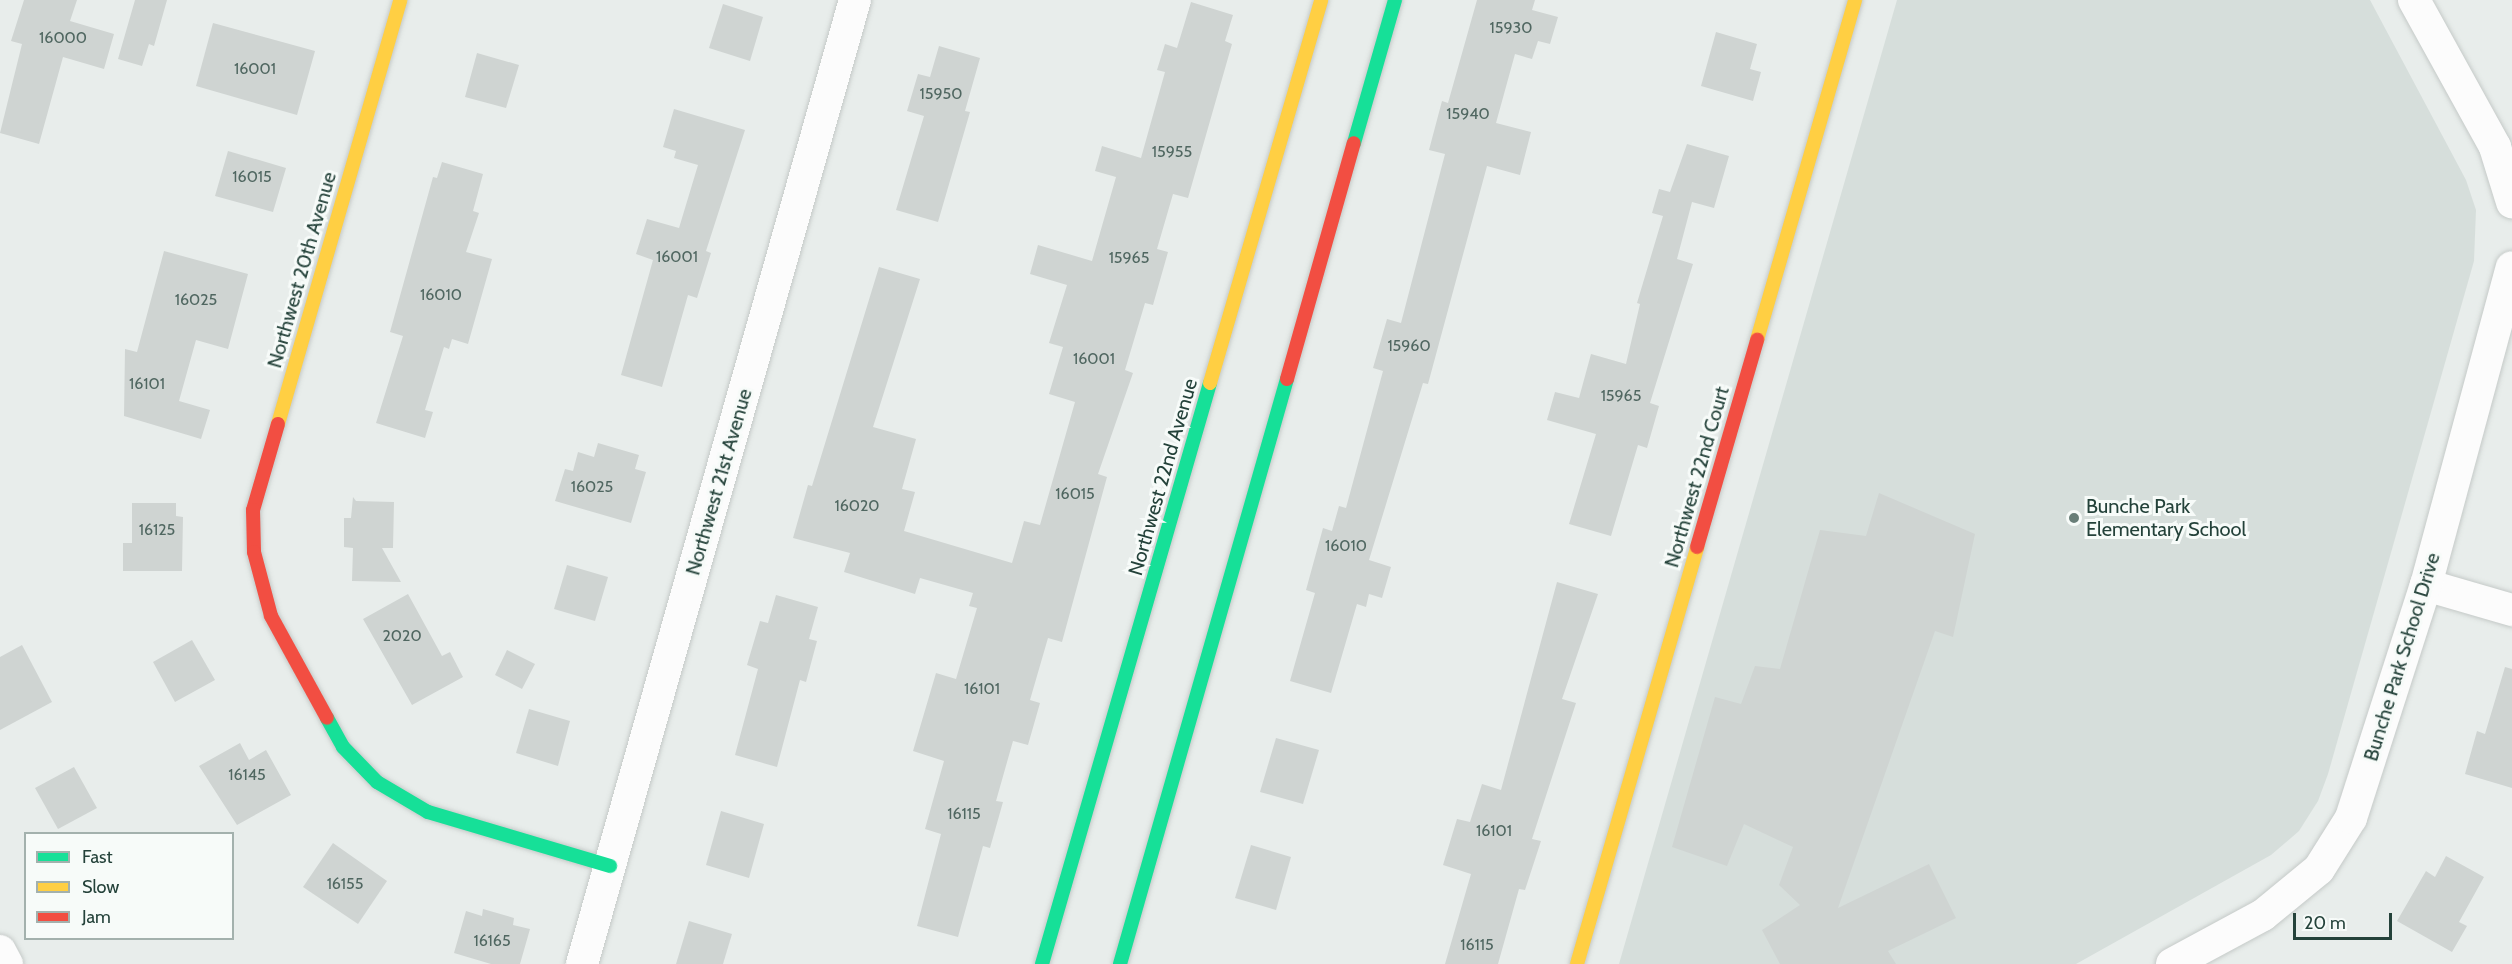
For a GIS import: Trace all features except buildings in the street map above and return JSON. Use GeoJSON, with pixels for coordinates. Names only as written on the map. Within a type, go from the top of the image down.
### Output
{"type":"FeatureCollection","features":[{"type":"Feature","properties":{"kind":"street","name":"Northwest 20th Avenue"},"geometry":{"type":"LineString","coordinates":[[400,0],[253,510],[254,552],[271,616],[343,747],[377,782],[428,812],[610,866]]}},
{"type":"Feature","properties":{"kind":"street","name":"Northwest 21st Avenue"},"geometry":{"type":"LineString","coordinates":[[582,964],[855,0]]}},
{"type":"Feature","properties":{"kind":"street","name":"Northwest 22nd Avenue"},"geometry":{"type":"LineString","coordinates":[[1042,964],[1321,0]]}},
{"type":"Feature","properties":{"kind":"street"},"geometry":{"type":"LineString","coordinates":[[1120,964],[1395,0]]}},
{"type":"Feature","properties":{"kind":"street","name":"Northwest 22nd Court"},"geometry":{"type":"LineString","coordinates":[[1577,964],[1855,0]]}},
{"type":"Feature","properties":{"kind":"street"},"geometry":{"type":"LineString","coordinates":[[2414,0],[2494,147],[2512,202]]}},
{"type":"Feature","properties":{"kind":"street","name":"Bunche Park School Drive"},"geometry":{"type":"LineString","coordinates":[[2172,964],[2263,915],[2319,869],[2351,818],[2426,585],[2512,267]]}},
{"type":"Feature","properties":{"kind":"street"},"geometry":{"type":"LineString","coordinates":[[2426,585],[2512,610]]}},
{"type":"Feature","properties":{"kind":"street"},"geometry":{"type":"LineString","coordinates":[[0,951],[7,964]]}},
{"type":"Feature","properties":{"kind":"shaded area","name":"Bunche Park Elementary School"},"geometry":{"type":"Polygon","coordinates":[[[1897,0],[2370,0],[2466,180],[2476,210],[2474,261],[2328,774],[2318,801],[2299,831],[2271,855],[2076,964],[1619,964],[1897,0]]]}},
{"type":"Feature","properties":{"kind":"traffic: fast"},"geometry":{"type":"LineString","coordinates":[[1354,143],[1395,0]]}},
{"type":"Feature","properties":{"kind":"traffic: fast"},"geometry":{"type":"LineString","coordinates":[[1120,964],[1287,379]]}},
{"type":"Feature","properties":{"kind":"traffic: fast"},"geometry":{"type":"LineString","coordinates":[[1042,964],[1210,383]]}},
{"type":"Feature","properties":{"kind":"traffic: fast"},"geometry":{"type":"LineString","coordinates":[[327,718],[343,747],[377,782],[428,812],[610,866]]}},
{"type":"Feature","properties":{"kind":"traffic: slow"},"geometry":{"type":"LineString","coordinates":[[278,424],[400,0]]}},
{"type":"Feature","properties":{"kind":"traffic: slow"},"geometry":{"type":"LineString","coordinates":[[1210,383],[1321,0]]}},
{"type":"Feature","properties":{"kind":"traffic: slow"},"geometry":{"type":"LineString","coordinates":[[1757,340],[1855,0]]}},
{"type":"Feature","properties":{"kind":"traffic: slow"},"geometry":{"type":"LineString","coordinates":[[1577,964],[1697,547]]}},
{"type":"Feature","properties":{"kind":"traffic: jam"},"geometry":{"type":"LineString","coordinates":[[1287,379],[1354,143]]}},
{"type":"Feature","properties":{"kind":"traffic: jam"},"geometry":{"type":"LineString","coordinates":[[1697,547],[1757,340]]}},
{"type":"Feature","properties":{"kind":"traffic: jam"},"geometry":{"type":"LineString","coordinates":[[278,424],[253,510],[254,552],[271,616],[327,718]]}},
{"type":"Feature","properties":{"kind":"place","name":"Bunche Park Elementary School"},"geometry":{"type":"Point","coordinates":[2074,518]}}]}
